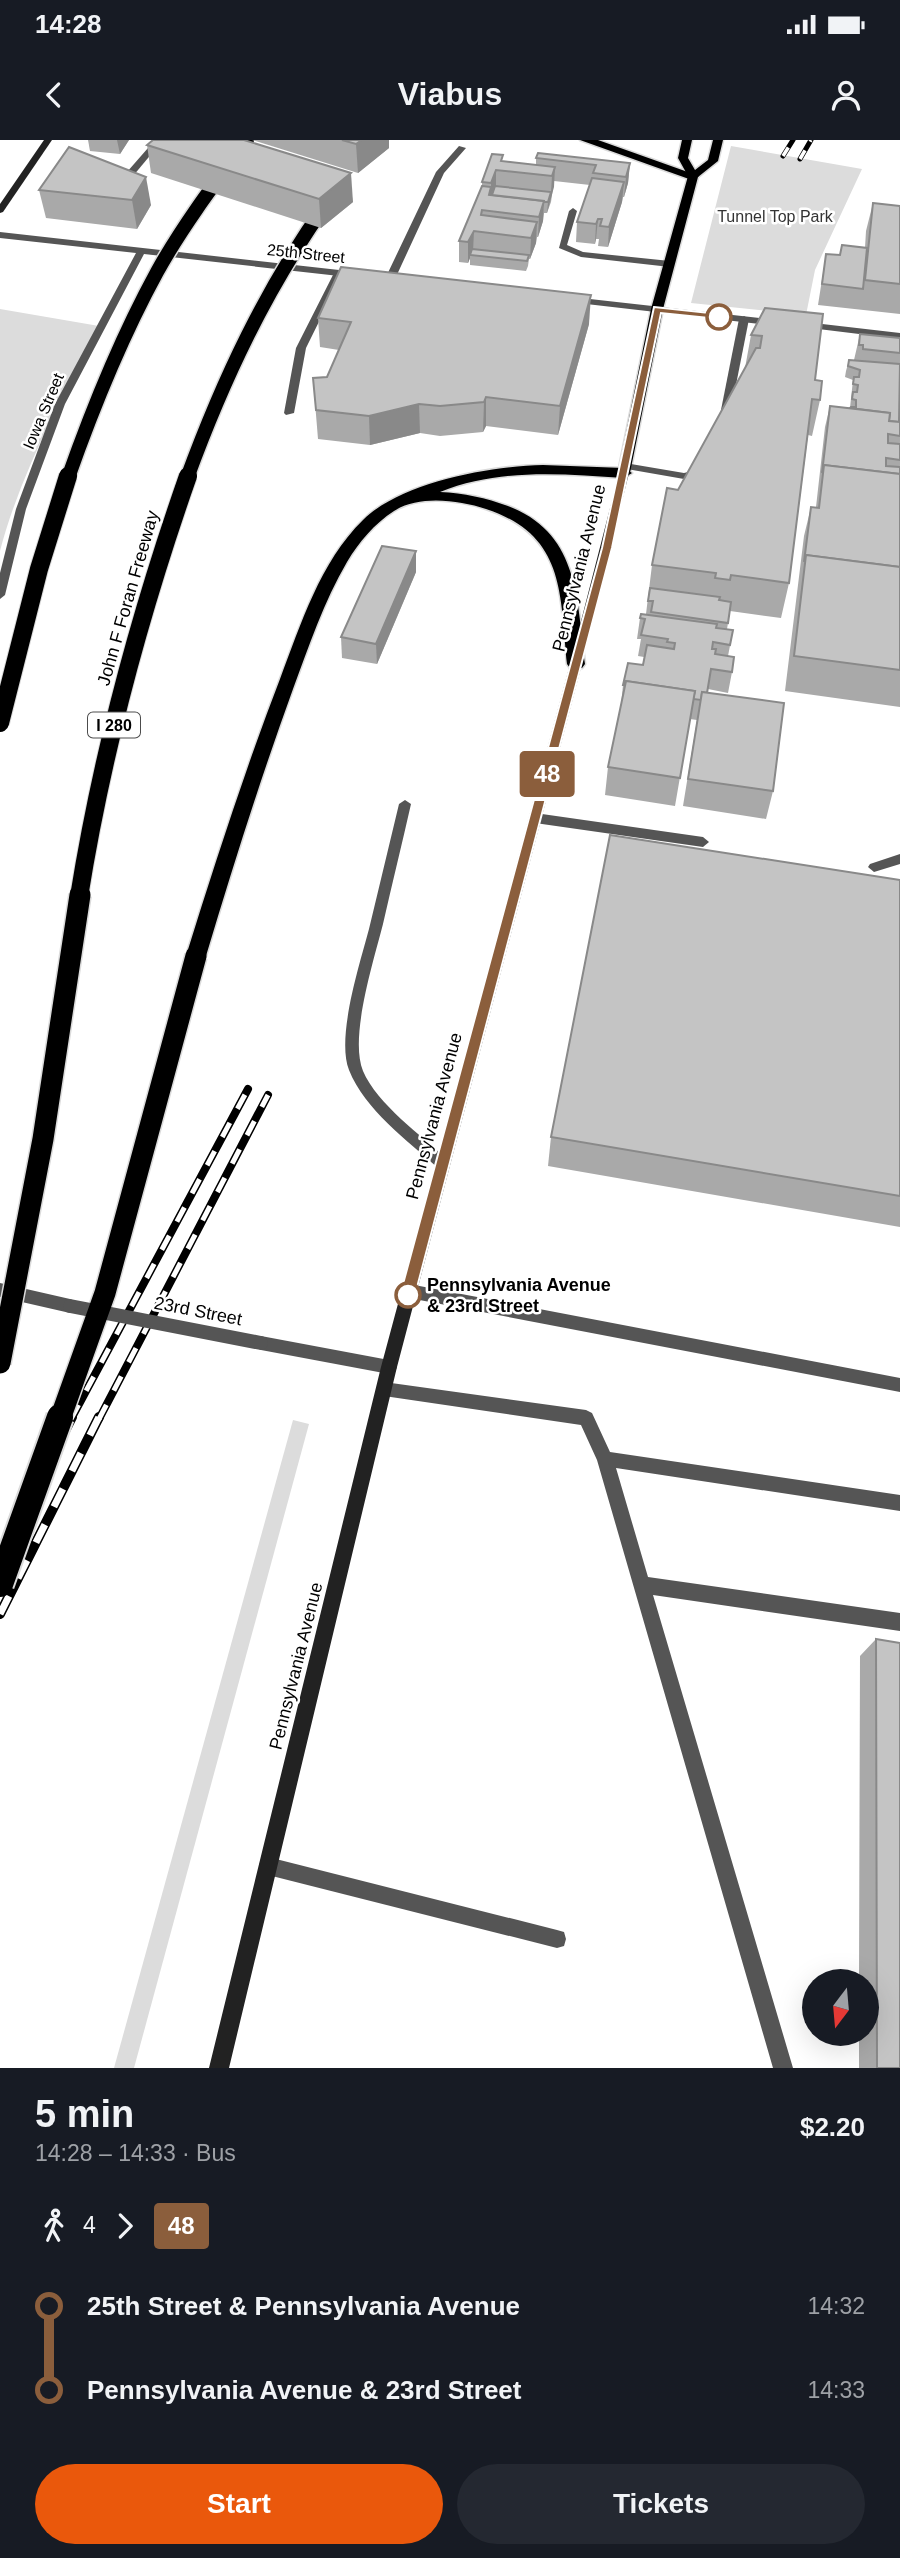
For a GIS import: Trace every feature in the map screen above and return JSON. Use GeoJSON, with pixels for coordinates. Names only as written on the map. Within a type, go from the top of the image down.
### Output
{"type":"FeatureCollection","features":[{"type":"Feature","properties":{"kind":"highway"},"geometry":{"type":"LineString","coordinates":[[0,723],[43,548],[71,462],[101,391],[132,321],[164,262],[200,205],[247,140]]}},
{"type":"Feature","properties":{"kind":"highway"},"geometry":{"type":"LineString","coordinates":[[586,140],[693,176]]}},
{"type":"Feature","properties":{"kind":"highway","name":"John F Foran Freeway"},"geometry":{"type":"LineString","coordinates":[[0,1363],[34,1189],[98,790],[128,667],[160,560],[215,404],[249,327],[274,283],[337,188]]}},
{"type":"Feature","properties":{"kind":"highway"},"geometry":{"type":"LineString","coordinates":[[0,1584],[106,1293],[196,956],[251,776],[309,626],[352,541],[369,522],[388,508],[450,481],[485,472],[528,467],[624,470]]}},
{"type":"Feature","properties":{"kind":"highway"},"geometry":{"type":"LineString","coordinates":[[408,500],[445,496],[472,500],[501,508],[527,520],[546,535],[558,554],[564,573],[576,664]]}},
{"type":"Feature","properties":{"kind":"main road"},"geometry":{"type":"LineString","coordinates":[[0,210],[48,140]]}},
{"type":"Feature","properties":{"kind":"main road","name":"Pennsylvania Avenue"},"geometry":{"type":"LineString","coordinates":[[687,140],[683,158],[693,176]]}},
{"type":"Feature","properties":{"kind":"main road","name":"Pennsylvania Avenue"},"geometry":{"type":"LineString","coordinates":[[219,2068],[389,1367],[576,664],[624,470],[657,309],[693,176],[713,161],[718,140]]}},
{"type":"Feature","properties":{"kind":"street"},"geometry":{"type":"LineString","coordinates":[[130,174],[159,140]]}},
{"type":"Feature","properties":{"kind":"street"},"geometry":{"type":"LineString","coordinates":[[390,279],[440,172],[462,148]]}},
{"type":"Feature","properties":{"kind":"street"},"geometry":{"type":"LineString","coordinates":[[573,211],[562,246],[582,254],[670,264]]}},
{"type":"Feature","properties":{"kind":"street","name":"25th Street"},"geometry":{"type":"LineString","coordinates":[[0,235],[364,276]]}},
{"type":"Feature","properties":{"kind":"street","name":"Iowa Street"},"geometry":{"type":"LineString","coordinates":[[0,595],[21,509],[60,404],[141,251]]}},
{"type":"Feature","properties":{"kind":"street"},"geometry":{"type":"LineString","coordinates":[[289,413],[301,348],[338,273]]}},
{"type":"Feature","properties":{"kind":"street"},"geometry":{"type":"LineString","coordinates":[[377,277],[404,280]]}},
{"type":"Feature","properties":{"kind":"street"},"geometry":{"type":"LineString","coordinates":[[555,298],[900,336]]}},
{"type":"Feature","properties":{"kind":"street"},"geometry":{"type":"LineString","coordinates":[[723,416],[729,404],[744,319]]}},
{"type":"Feature","properties":{"kind":"street"},"geometry":{"type":"LineString","coordinates":[[624,470],[684,476],[696,474],[707,450]]}},
{"type":"Feature","properties":{"kind":"street"},"geometry":{"type":"LineString","coordinates":[[405,804],[356,1009],[353,1043],[355,1068],[371,1094],[443,1164]]}},
{"type":"Feature","properties":{"kind":"street"},"geometry":{"type":"LineString","coordinates":[[535,818],[703,842]]}},
{"type":"Feature","properties":{"kind":"street"},"geometry":{"type":"LineString","coordinates":[[874,867],[900,859]]}},
{"type":"Feature","properties":{"kind":"street","name":"23rd Street"},"geometry":{"type":"LineString","coordinates":[[0,1290],[70,1306],[389,1367]]}},
{"type":"Feature","properties":{"kind":"street"},"geometry":{"type":"LineString","coordinates":[[409,1291],[900,1385]]}},
{"type":"Feature","properties":{"kind":"street"},"geometry":{"type":"LineString","coordinates":[[384,1389],[586,1418],[605,1459],[783,2068]]}},
{"type":"Feature","properties":{"kind":"street"},"geometry":{"type":"LineString","coordinates":[[605,1459],[900,1503]]}},
{"type":"Feature","properties":{"kind":"street"},"geometry":{"type":"LineString","coordinates":[[642,1585],[900,1622]]}},
{"type":"Feature","properties":{"kind":"street"},"geometry":{"type":"LineString","coordinates":[[268,1866],[558,1939]]}},
{"type":"Feature","properties":{"kind":"green space","name":"Tunnel Top Park"},"geometry":{"type":"Polygon","coordinates":[[[731,146],[862,169],[815,270],[806,315],[691,303],[731,146]]]}},
{"type":"Feature","properties":{"kind":"green space"},"geometry":{"type":"Polygon","coordinates":[[[0,309],[99,326],[31,464],[0,551],[0,309]]]}},
{"type":"Feature","properties":{"kind":"green space"},"geometry":{"type":"Polygon","coordinates":[[[293,1420],[309,1424],[134,2068],[114,2068],[293,1420]]]}},
{"type":"Feature","properties":{"kind":"building"},"geometry":{"type":"Polygon","coordinates":[[[153,140],[244,140],[351,173],[319,199],[147,145],[153,140]]]}},
{"type":"Feature","properties":{"kind":"building"},"geometry":{"type":"Polygon","coordinates":[[[342,140],[362,140],[356,144],[342,140]]]}},
{"type":"Feature","properties":{"kind":"building"},"geometry":{"type":"Polygon","coordinates":[[[69,147],[146,177],[132,200],[39,190],[69,147]]]}},
{"type":"Feature","properties":{"kind":"building"},"geometry":{"type":"Polygon","coordinates":[[[538,153],[630,163],[626,177],[593,173],[596,165],[536,158],[538,153]]]}},
{"type":"Feature","properties":{"kind":"building"},"geometry":{"type":"Polygon","coordinates":[[[492,154],[503,155],[501,161],[555,167],[552,176],[496,170],[491,183],[482,182],[492,154]]]}},
{"type":"Feature","properties":{"kind":"building"},"geometry":{"type":"Polygon","coordinates":[[[592,178],[624,182],[609,227],[600,226],[602,219],[598,219],[596,224],[577,222],[592,178]]]}},
{"type":"Feature","properties":{"kind":"building"},"geometry":{"type":"Polygon","coordinates":[[[482,186],[491,187],[489,195],[544,201],[539,217],[482,210],[481,215],[537,222],[531,238],[474,231],[468,242],[459,241],[482,186]]]}},
{"type":"Feature","properties":{"kind":"building"},"geometry":{"type":"Polygon","coordinates":[[[495,186],[551,192],[548,202],[544,202],[492,195],[495,186]]]}},
{"type":"Feature","properties":{"kind":"building"},"geometry":{"type":"Polygon","coordinates":[[[873,203],[900,206],[900,284],[865,280],[873,203]]]}},
{"type":"Feature","properties":{"kind":"building"},"geometry":{"type":"Polygon","coordinates":[[[842,245],[867,248],[863,289],[822,284],[826,254],[840,255],[842,245]]]}},
{"type":"Feature","properties":{"kind":"building"},"geometry":{"type":"Polygon","coordinates":[[[472,249],[529,255],[527,261],[470,255],[472,249]]]}},
{"type":"Feature","properties":{"kind":"building"},"geometry":{"type":"Polygon","coordinates":[[[341,267],[591,295],[560,406],[486,397],[484,402],[440,406],[419,404],[369,416],[316,410],[313,378],[327,377],[351,322],[318,318],[341,267]]]}},
{"type":"Feature","properties":{"kind":"building"},"geometry":{"type":"Polygon","coordinates":[[[765,308],[823,314],[815,380],[822,381],[820,400],[812,399],[789,583],[731,575],[730,580],[715,578],[716,573],[652,565],[667,488],[678,490],[756,348],[760,348],[762,336],[751,335],[765,308]]]}},
{"type":"Feature","properties":{"kind":"building"},"geometry":{"type":"Polygon","coordinates":[[[860,334],[900,338],[900,353],[863,349],[863,345],[859,345],[860,334]]]}},
{"type":"Feature","properties":{"kind":"building"},"geometry":{"type":"Polygon","coordinates":[[[849,360],[900,364],[899,422],[889,421],[890,413],[850,408],[856,407],[856,400],[852,399],[858,385],[853,384],[854,377],[859,377],[860,370],[848,366],[849,360]]]}},
{"type":"Feature","properties":{"kind":"building"},"geometry":{"type":"Polygon","coordinates":[[[830,406],[890,413],[889,421],[900,422],[900,436],[888,434],[888,443],[900,444],[900,460],[886,458],[886,466],[900,467],[900,474],[824,465],[822,473],[830,406]]]}},
{"type":"Feature","properties":{"kind":"building"},"geometry":{"type":"Polygon","coordinates":[[[824,465],[900,474],[900,567],[806,555],[804,562],[811,507],[819,508],[824,465]]]}},
{"type":"Feature","properties":{"kind":"building"},"geometry":{"type":"Polygon","coordinates":[[[382,546],[416,551],[376,644],[341,637],[382,546]]]}},
{"type":"Feature","properties":{"kind":"building"},"geometry":{"type":"Polygon","coordinates":[[[806,555],[900,567],[900,670],[794,656],[806,555]]]}},
{"type":"Feature","properties":{"kind":"building"},"geometry":{"type":"Polygon","coordinates":[[[650,588],[720,597],[719,600],[731,602],[728,623],[651,612],[653,601],[648,601],[650,588]]]}},
{"type":"Feature","properties":{"kind":"building"},"geometry":{"type":"Polygon","coordinates":[[[641,614],[717,624],[716,628],[733,630],[730,645],[713,642],[712,649],[716,649],[715,654],[734,657],[732,672],[711,669],[707,693],[702,692],[701,700],[693,699],[695,691],[626,681],[623,685],[628,663],[643,665],[647,645],[674,649],[675,643],[667,642],[668,639],[641,635],[645,619],[640,618],[641,614]]]}},
{"type":"Feature","properties":{"kind":"building"},"geometry":{"type":"Polygon","coordinates":[[[626,681],[695,691],[680,778],[608,767],[626,681]]]}},
{"type":"Feature","properties":{"kind":"building"},"geometry":{"type":"Polygon","coordinates":[[[702,692],[784,703],[773,791],[688,779],[702,692]]]}},
{"type":"Feature","properties":{"kind":"building"},"geometry":{"type":"Polygon","coordinates":[[[610,835],[900,880],[900,1196],[551,1137],[610,835]]]}},
{"type":"Feature","properties":{"kind":"building"},"geometry":{"type":"Polygon","coordinates":[[[876,1639],[900,1643],[900,2068],[877,2068],[879,1969],[877,1969],[876,1639]]]}},
{"type":"Feature","properties":{"kind":"railway"},"geometry":{"type":"LineString","coordinates":[[783,156],[793,140]]}},
{"type":"Feature","properties":{"kind":"railway"},"geometry":{"type":"LineString","coordinates":[[800,159],[811,140]]}},
{"type":"Feature","properties":{"kind":"railway"},"geometry":{"type":"LineString","coordinates":[[71,1419],[248,1089]]}},
{"type":"Feature","properties":{"kind":"railway"},"geometry":{"type":"LineString","coordinates":[[99,1419],[268,1095]]}},
{"type":"Feature","properties":{"kind":"railway"},"geometry":{"type":"LineString","coordinates":[[0,1559],[72,1417]]}},
{"type":"Feature","properties":{"kind":"railway"},"geometry":{"type":"LineString","coordinates":[[0,1614],[99,1417]]}},
{"type":"Feature","properties":{"kind":"bus line","name":"48"},"geometry":{"type":"LineString","coordinates":[[408,1295],[607,548],[657,309],[719,317]]}},
{"type":"Feature","properties":{"kind":"place","name":"Pennsylvania Avenue & 23rd Street"},"geometry":{"type":"Point","coordinates":[408,1295]}}]}
